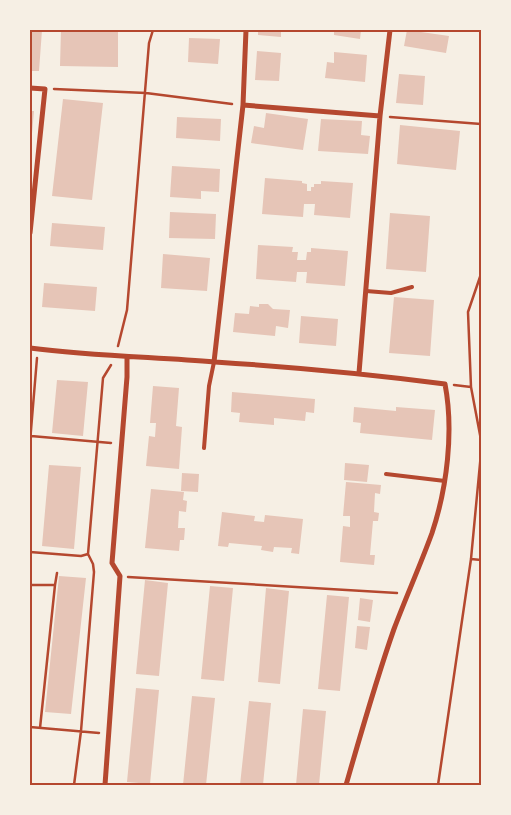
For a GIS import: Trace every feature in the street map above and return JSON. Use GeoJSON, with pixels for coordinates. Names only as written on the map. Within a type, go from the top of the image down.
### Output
{"type":"FeatureCollection","features":[{"type":"Feature","properties":{"kind":"street"},"geometry":{"type":"LineString","coordinates":[[214,362],[243,105],[246,30]]}},
{"type":"Feature","properties":{"kind":"street"},"geometry":{"type":"LineString","coordinates":[[359,373],[380,116],[390,30]]}},
{"type":"Feature","properties":{"kind":"street"},"geometry":{"type":"LineString","coordinates":[[30,88],[45,89],[30,233]]}},
{"type":"Feature","properties":{"kind":"street"},"geometry":{"type":"LineString","coordinates":[[243,105],[380,116]]}},
{"type":"Feature","properties":{"kind":"street"},"geometry":{"type":"LineString","coordinates":[[30,348],[127,357],[359,373],[445,384],[450,408],[445,481],[432,532],[394,630],[365,718],[346,785]]}},
{"type":"Feature","properties":{"kind":"street"},"geometry":{"type":"LineString","coordinates":[[105,785],[120,576],[112,563],[127,357]]}},
{"type":"Feature","properties":{"kind":"lane"},"geometry":{"type":"LineString","coordinates":[[366,291],[391,293],[412,287]]}},
{"type":"Feature","properties":{"kind":"lane"},"geometry":{"type":"LineString","coordinates":[[204,448],[209,386],[214,362]]}},
{"type":"Feature","properties":{"kind":"lane"},"geometry":{"type":"LineString","coordinates":[[386,474],[445,481]]}},
{"type":"Feature","properties":{"kind":"path"},"geometry":{"type":"LineString","coordinates":[[74,785],[81,731],[94,572],[93,564],[88,554],[103,378],[116,356],[127,310],[149,43],[153,30]]}},
{"type":"Feature","properties":{"kind":"path"},"geometry":{"type":"LineString","coordinates":[[45,89],[146,93],[243,105]]}},
{"type":"Feature","properties":{"kind":"path"},"geometry":{"type":"LineString","coordinates":[[380,116],[481,124]]}},
{"type":"Feature","properties":{"kind":"path"},"geometry":{"type":"LineString","coordinates":[[481,274],[468,312],[471,387],[481,440]]}},
{"type":"Feature","properties":{"kind":"path"},"geometry":{"type":"LineString","coordinates":[[30,440],[38,349]]}},
{"type":"Feature","properties":{"kind":"path"},"geometry":{"type":"LineString","coordinates":[[445,384],[471,387]]}},
{"type":"Feature","properties":{"kind":"path"},"geometry":{"type":"LineString","coordinates":[[30,436],[121,444]]}},
{"type":"Feature","properties":{"kind":"path"},"geometry":{"type":"LineString","coordinates":[[438,785],[471,560],[481,453]]}},
{"type":"Feature","properties":{"kind":"path"},"geometry":{"type":"LineString","coordinates":[[30,552],[81,556],[88,554]]}},
{"type":"Feature","properties":{"kind":"path"},"geometry":{"type":"LineString","coordinates":[[471,560],[481,560]]}},
{"type":"Feature","properties":{"kind":"path"},"geometry":{"type":"LineString","coordinates":[[40,728],[57,573]]}},
{"type":"Feature","properties":{"kind":"path"},"geometry":{"type":"LineString","coordinates":[[120,576],[399,593]]}},
{"type":"Feature","properties":{"kind":"path"},"geometry":{"type":"LineString","coordinates":[[30,585],[55,585]]}},
{"type":"Feature","properties":{"kind":"path"},"geometry":{"type":"LineString","coordinates":[[30,727],[108,734]]}},
{"type":"Feature","properties":{"kind":"building"},"geometry":{"type":"Polygon","coordinates":[[[30,30],[42,30],[39,71],[30,71],[30,30]]]}},
{"type":"Feature","properties":{"kind":"building"},"geometry":{"type":"Polygon","coordinates":[[[61,30],[118,31],[118,67],[60,66],[61,30]]]}},
{"type":"Feature","properties":{"kind":"building"},"geometry":{"type":"Polygon","coordinates":[[[258,30],[281,30],[281,37],[258,35],[258,30]]]}},
{"type":"Feature","properties":{"kind":"building"},"geometry":{"type":"Polygon","coordinates":[[[334,30],[361,30],[360,39],[334,35],[334,30]]]}},
{"type":"Feature","properties":{"kind":"building"},"geometry":{"type":"Polygon","coordinates":[[[407,30],[449,36],[446,53],[404,46],[407,30]]]}},
{"type":"Feature","properties":{"kind":"building"},"geometry":{"type":"Polygon","coordinates":[[[189,38],[220,39],[218,64],[188,62],[189,38]]]}},
{"type":"Feature","properties":{"kind":"building"},"geometry":{"type":"Polygon","coordinates":[[[257,51],[281,53],[279,81],[255,80],[257,51]]]}},
{"type":"Feature","properties":{"kind":"building"},"geometry":{"type":"Polygon","coordinates":[[[334,52],[367,55],[365,82],[325,78],[327,62],[334,63],[334,52]]]}},
{"type":"Feature","properties":{"kind":"building"},"geometry":{"type":"Polygon","coordinates":[[[399,74],[425,76],[423,105],[396,103],[399,74]]]}},
{"type":"Feature","properties":{"kind":"building"},"geometry":{"type":"Polygon","coordinates":[[[63,99],[103,103],[92,200],[52,196],[63,99]]]}},
{"type":"Feature","properties":{"kind":"building"},"geometry":{"type":"Polygon","coordinates":[[[30,111],[34,111],[31,145],[30,145],[30,111]]]}},
{"type":"Feature","properties":{"kind":"building"},"geometry":{"type":"Polygon","coordinates":[[[266,113],[308,119],[303,150],[251,143],[254,126],[264,128],[266,113]]]}},
{"type":"Feature","properties":{"kind":"building"},"geometry":{"type":"Polygon","coordinates":[[[177,117],[221,119],[220,141],[176,138],[177,117]]]}},
{"type":"Feature","properties":{"kind":"building"},"geometry":{"type":"Polygon","coordinates":[[[321,119],[362,121],[361,135],[370,136],[368,154],[318,151],[321,119]]]}},
{"type":"Feature","properties":{"kind":"building"},"geometry":{"type":"Polygon","coordinates":[[[400,125],[460,131],[456,170],[397,164],[400,125]]]}},
{"type":"Feature","properties":{"kind":"building"},"geometry":{"type":"Polygon","coordinates":[[[172,166],[220,169],[219,192],[201,191],[201,199],[170,197],[172,166]]]}},
{"type":"Feature","properties":{"kind":"building"},"geometry":{"type":"Polygon","coordinates":[[[265,178],[302,181],[302,183],[307,184],[307,191],[311,191],[311,187],[314,187],[314,184],[321,184],[321,181],[353,183],[350,218],[314,215],[315,204],[304,204],[303,217],[262,214],[265,178]]]}},
{"type":"Feature","properties":{"kind":"building"},"geometry":{"type":"Polygon","coordinates":[[[170,212],[216,214],[215,239],[169,238],[170,212]]]}},
{"type":"Feature","properties":{"kind":"building"},"geometry":{"type":"Polygon","coordinates":[[[390,213],[430,216],[426,272],[386,269],[390,213]]]}},
{"type":"Feature","properties":{"kind":"building"},"geometry":{"type":"Polygon","coordinates":[[[52,223],[105,227],[103,250],[50,246],[52,223]]]}},
{"type":"Feature","properties":{"kind":"building"},"geometry":{"type":"Polygon","coordinates":[[[258,245],[293,247],[292,252],[298,252],[297,260],[306,260],[307,252],[311,252],[311,248],[348,251],[345,286],[306,283],[307,272],[297,272],[296,282],[256,279],[258,245]]]}},
{"type":"Feature","properties":{"kind":"building"},"geometry":{"type":"Polygon","coordinates":[[[163,254],[210,258],[207,291],[161,288],[163,254]]]}},
{"type":"Feature","properties":{"kind":"building"},"geometry":{"type":"Polygon","coordinates":[[[44,283],[97,287],[95,311],[42,307],[44,283]]]}},
{"type":"Feature","properties":{"kind":"building"},"geometry":{"type":"Polygon","coordinates":[[[394,297],[434,300],[430,356],[389,353],[394,297]]]}},
{"type":"Feature","properties":{"kind":"building"},"geometry":{"type":"Polygon","coordinates":[[[259,304],[268,304],[273,309],[290,310],[288,328],[276,326],[275,336],[233,332],[235,313],[249,314],[250,306],[259,307],[259,304]]]}},
{"type":"Feature","properties":{"kind":"building"},"geometry":{"type":"Polygon","coordinates":[[[301,316],[338,319],[336,346],[299,343],[301,316]]]}},
{"type":"Feature","properties":{"kind":"building"},"geometry":{"type":"Polygon","coordinates":[[[57,380],[88,382],[83,436],[52,433],[57,380]]]}},
{"type":"Feature","properties":{"kind":"building"},"geometry":{"type":"Polygon","coordinates":[[[153,386],[179,388],[176,426],[182,427],[179,469],[146,466],[149,436],[155,437],[156,423],[150,423],[153,386]]]}},
{"type":"Feature","properties":{"kind":"building"},"geometry":{"type":"Polygon","coordinates":[[[232,392],[315,399],[314,413],[306,412],[305,421],[274,418],[274,425],[239,422],[240,413],[231,412],[232,392]]]}},
{"type":"Feature","properties":{"kind":"building"},"geometry":{"type":"Polygon","coordinates":[[[354,407],[396,411],[396,407],[435,410],[432,440],[360,433],[361,423],[353,422],[354,407]]]}},
{"type":"Feature","properties":{"kind":"building"},"geometry":{"type":"Polygon","coordinates":[[[345,463],[369,465],[367,482],[344,480],[345,463]]]}},
{"type":"Feature","properties":{"kind":"building"},"geometry":{"type":"Polygon","coordinates":[[[49,465],[81,467],[74,549],[42,546],[49,465]]]}},
{"type":"Feature","properties":{"kind":"building"},"geometry":{"type":"Polygon","coordinates":[[[182,473],[199,474],[198,492],[181,491],[182,473]]]}},
{"type":"Feature","properties":{"kind":"building"},"geometry":{"type":"Polygon","coordinates":[[[346,482],[381,485],[380,494],[375,493],[374,512],[379,513],[378,521],[373,521],[370,555],[375,555],[374,565],[340,562],[343,526],[350,527],[350,516],[343,516],[346,482]]]}},
{"type":"Feature","properties":{"kind":"building"},"geometry":{"type":"Polygon","coordinates":[[[151,489],[184,492],[183,500],[187,501],[186,512],[179,511],[178,528],[185,528],[184,540],[180,540],[179,551],[145,548],[151,489]]]}},
{"type":"Feature","properties":{"kind":"building"},"geometry":{"type":"Polygon","coordinates":[[[222,512],[255,516],[254,521],[264,522],[265,515],[303,519],[299,554],[291,553],[292,548],[274,547],[273,552],[261,550],[262,546],[229,543],[228,547],[218,546],[222,512]]]}},
{"type":"Feature","properties":{"kind":"building"},"geometry":{"type":"Polygon","coordinates":[[[59,576],[86,578],[71,714],[45,712],[59,576]]]}},
{"type":"Feature","properties":{"kind":"building"},"geometry":{"type":"Polygon","coordinates":[[[145,580],[168,583],[159,676],[136,674],[145,580]]]}},
{"type":"Feature","properties":{"kind":"building"},"geometry":{"type":"Polygon","coordinates":[[[210,586],[233,588],[224,681],[201,679],[210,586]]]}},
{"type":"Feature","properties":{"kind":"building"},"geometry":{"type":"Polygon","coordinates":[[[266,588],[289,591],[280,684],[258,682],[266,588]]]}},
{"type":"Feature","properties":{"kind":"building"},"geometry":{"type":"Polygon","coordinates":[[[327,595],[349,597],[340,691],[318,689],[327,595]]]}},
{"type":"Feature","properties":{"kind":"building"},"geometry":{"type":"Polygon","coordinates":[[[360,598],[373,600],[370,622],[358,620],[360,598]]]}},
{"type":"Feature","properties":{"kind":"building"},"geometry":{"type":"Polygon","coordinates":[[[357,626],[370,627],[367,650],[355,648],[357,626]]]}},
{"type":"Feature","properties":{"kind":"building"},"geometry":{"type":"Polygon","coordinates":[[[136,688],[159,690],[150,784],[127,782],[136,688]]]}},
{"type":"Feature","properties":{"kind":"building"},"geometry":{"type":"Polygon","coordinates":[[[192,696],[215,698],[206,785],[183,785],[192,696]]]}},
{"type":"Feature","properties":{"kind":"building"},"geometry":{"type":"Polygon","coordinates":[[[249,701],[271,703],[263,785],[240,785],[249,701]]]}},
{"type":"Feature","properties":{"kind":"building"},"geometry":{"type":"Polygon","coordinates":[[[303,709],[326,711],[319,785],[296,785],[303,709]]]}}]}
